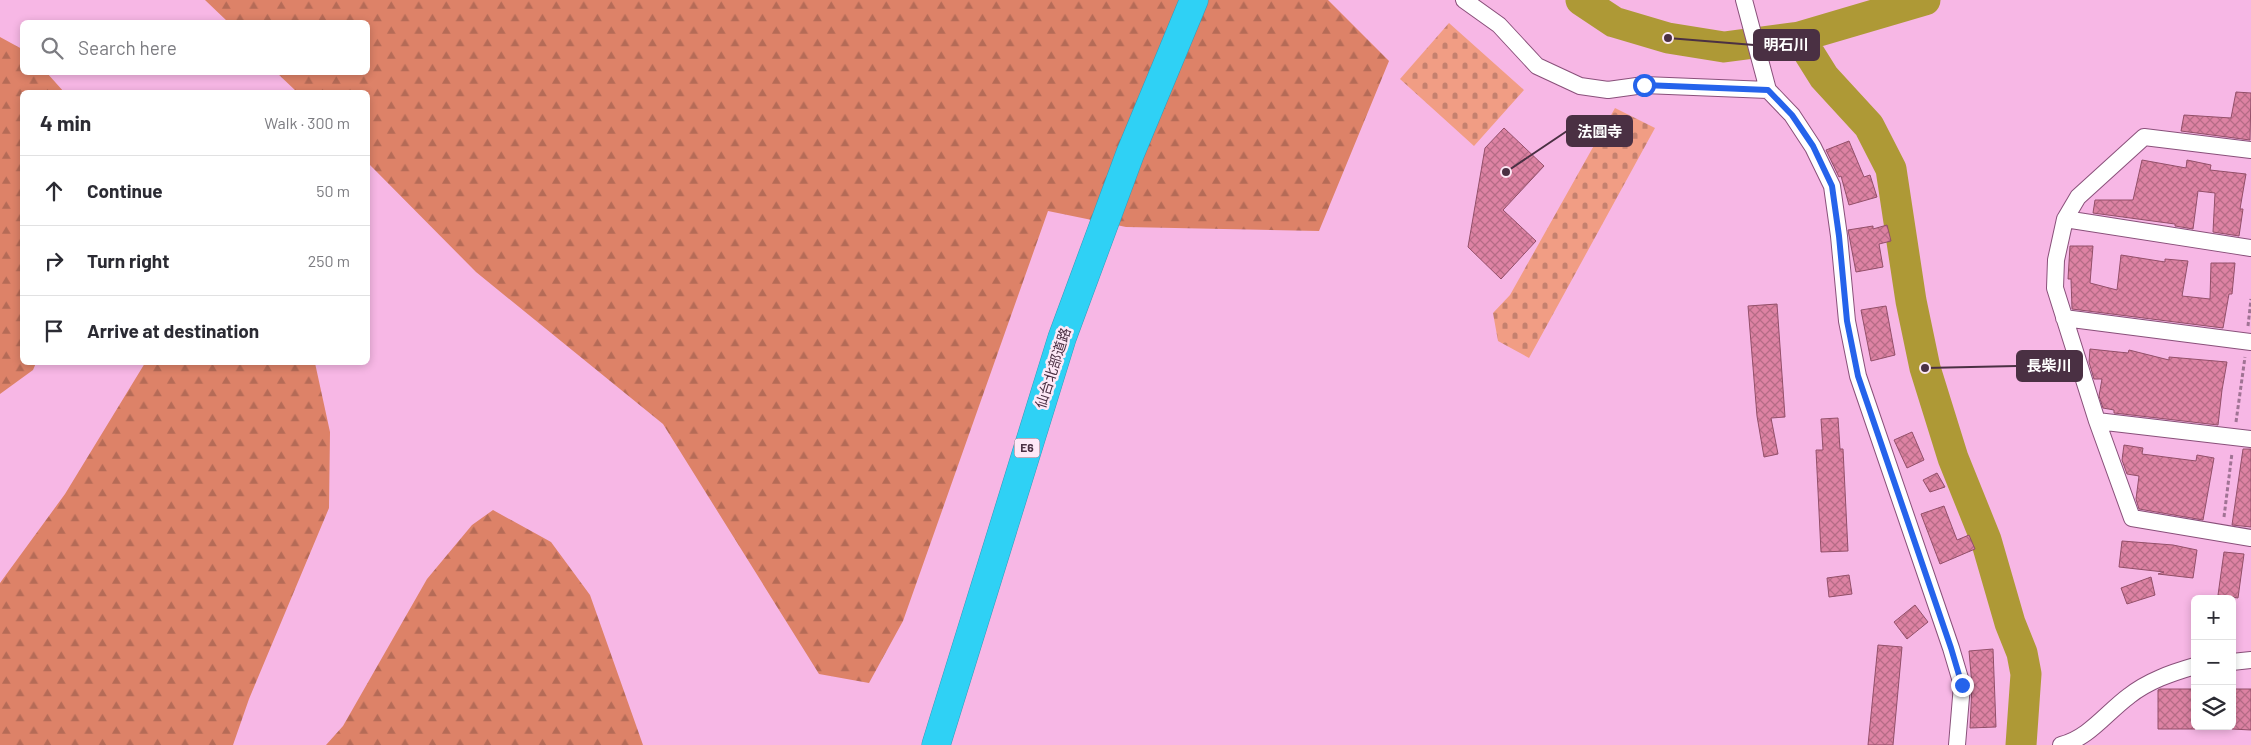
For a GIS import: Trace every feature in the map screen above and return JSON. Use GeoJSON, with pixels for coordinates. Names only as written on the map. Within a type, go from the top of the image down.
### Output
{"type":"FeatureCollection","features":[{"type":"Feature","properties":{"kind":"highway","name":"仙台北部道路"},"geometry":{"type":"LineString","coordinates":[[936,745],[969,633],[1062,338],[1130,154],[1194,0]]}},
{"type":"Feature","properties":{"kind":"street"},"geometry":{"type":"LineString","coordinates":[[1464,0],[1499,25],[1537,66],[1580,86],[1608,90],[1644,85],[1768,90]]}},
{"type":"Feature","properties":{"kind":"street"},"geometry":{"type":"LineString","coordinates":[[1746,7],[1768,90],[1792,115],[1813,146],[1832,186],[1847,321],[1858,376],[1962,685],[1957,745]]}},
{"type":"Feature","properties":{"kind":"street"},"geometry":{"type":"LineString","coordinates":[[2251,150],[2144,137],[2078,196],[2065,219],[2056,260],[2055,288],[2097,421],[2132,518],[2251,538]]}},
{"type":"Feature","properties":{"kind":"street"},"geometry":{"type":"LineString","coordinates":[[2065,219],[2251,248]]}},
{"type":"Feature","properties":{"kind":"street"},"geometry":{"type":"LineString","coordinates":[[2064,318],[2249,342]]}},
{"type":"Feature","properties":{"kind":"street"},"geometry":{"type":"LineString","coordinates":[[2097,421],[2251,439]]}},
{"type":"Feature","properties":{"kind":"street"},"geometry":{"type":"LineString","coordinates":[[2236,662],[2251,660]]}},
{"type":"Feature","properties":{"kind":"street"},"geometry":{"type":"LineString","coordinates":[[2066,744],[2097,726],[2130,695],[2165,674],[2191,667]]}},
{"type":"Feature","properties":{"kind":"path"},"geometry":{"type":"LineString","coordinates":[[2221,534],[2249,342],[2251,299]]}},
{"type":"Feature","properties":{"kind":"green space"},"geometry":{"type":"Polygon","coordinates":[[[205,0],[1328,0],[1389,61],[1319,231],[1126,227],[1048,211],[903,621],[869,683],[819,674],[663,424],[476,272],[370,165],[370,90],[295,90],[279,75],[370,75],[370,20],[226,20],[205,0]]]}},
{"type":"Feature","properties":{"kind":"green space"},"geometry":{"type":"Polygon","coordinates":[[[1449,23],[1524,90],[1474,146],[1400,79],[1449,23]]]}},
{"type":"Feature","properties":{"kind":"green space"},"geometry":{"type":"Polygon","coordinates":[[[0,37],[20,48],[20,75],[49,75],[62,90],[20,90],[20,365],[35,365],[33,370],[0,394],[0,37]]]}},
{"type":"Feature","properties":{"kind":"green space"},"geometry":{"type":"Polygon","coordinates":[[[1615,108],[1655,128],[1529,358],[1498,341],[1493,313],[1510,295],[1615,108]]]}},
{"type":"Feature","properties":{"kind":"green space"},"geometry":{"type":"Polygon","coordinates":[[[144,365],[315,365],[330,432],[329,508],[249,699],[233,745],[0,745],[0,583],[65,494],[144,365]]]}},
{"type":"Feature","properties":{"kind":"green space"},"geometry":{"type":"Polygon","coordinates":[[[493,510],[551,542],[590,595],[643,745],[326,745],[343,726],[427,579],[472,525],[493,510]]]}},
{"type":"Feature","properties":{"kind":"building"},"geometry":{"type":"Polygon","coordinates":[[[2236,92],[2251,93],[2250,140],[2181,131],[2184,115],[2231,118],[2236,92]]]}},
{"type":"Feature","properties":{"kind":"building"},"geometry":{"type":"Polygon","coordinates":[[[1504,128],[1544,166],[1503,210],[1536,241],[1501,279],[1468,247],[1485,148],[1504,128]]]}},
{"type":"Feature","properties":{"kind":"building"},"geometry":{"type":"Polygon","coordinates":[[[1849,141],[1864,177],[1870,175],[1877,197],[1849,205],[1841,176],[1839,177],[1826,150],[1849,141]]]}},
{"type":"Feature","properties":{"kind":"building"},"geometry":{"type":"Polygon","coordinates":[[[2142,160],[2186,168],[2187,160],[2211,165],[2210,170],[2246,174],[2240,209],[2243,209],[2239,236],[2213,232],[2215,193],[2198,191],[2193,229],[2175,226],[2175,224],[2093,213],[2095,200],[2133,200],[2142,160]]]}},
{"type":"Feature","properties":{"kind":"building"},"geometry":{"type":"Polygon","coordinates":[[[1887,225],[1891,241],[1879,244],[1883,267],[1856,272],[1848,230],[1873,226],[1873,229],[1887,225]]]}},
{"type":"Feature","properties":{"kind":"building"},"geometry":{"type":"Polygon","coordinates":[[[2070,246],[2093,246],[2090,283],[2117,290],[2121,255],[2165,262],[2165,259],[2188,261],[2182,296],[2210,299],[2211,263],[2235,263],[2232,294],[2229,294],[2223,328],[2072,309],[2071,279],[2068,279],[2070,246]]]}},
{"type":"Feature","properties":{"kind":"building"},"geometry":{"type":"Polygon","coordinates":[[[1777,304],[1785,417],[1771,418],[1778,454],[1764,457],[1757,416],[1748,306],[1777,304]]]}},
{"type":"Feature","properties":{"kind":"building"},"geometry":{"type":"Polygon","coordinates":[[[1886,306],[1895,355],[1871,361],[1861,310],[1886,306]]]}},
{"type":"Feature","properties":{"kind":"building"},"geometry":{"type":"Polygon","coordinates":[[[2090,349],[2128,353],[2129,350],[2169,360],[2169,357],[2227,362],[2218,425],[2114,413],[2114,410],[2103,408],[2099,396],[2102,379],[2094,379],[2089,362],[2090,349]]]}},
{"type":"Feature","properties":{"kind":"building"},"geometry":{"type":"Polygon","coordinates":[[[1838,418],[1840,449],[1843,449],[1848,551],[1821,552],[1816,450],[1823,450],[1821,419],[1838,418]]]}},
{"type":"Feature","properties":{"kind":"building"},"geometry":{"type":"Polygon","coordinates":[[[1912,432],[1924,460],[1907,468],[1894,440],[1912,432]]]}},
{"type":"Feature","properties":{"kind":"building"},"geometry":{"type":"Polygon","coordinates":[[[2124,445],[2143,448],[2142,454],[2196,461],[2197,455],[2214,458],[2203,520],[2139,509],[2136,499],[2139,476],[2127,474],[2122,460],[2124,445]]]}},
{"type":"Feature","properties":{"kind":"building"},"geometry":{"type":"Polygon","coordinates":[[[2243,449],[2251,449],[2251,527],[2232,525],[2243,449]]]}},
{"type":"Feature","properties":{"kind":"building"},"geometry":{"type":"Polygon","coordinates":[[[1937,473],[1945,487],[1930,492],[1923,480],[1937,473]]]}},
{"type":"Feature","properties":{"kind":"building"},"geometry":{"type":"Polygon","coordinates":[[[1944,506],[1957,540],[1969,535],[1975,549],[1940,564],[1921,514],[1944,506]]]}},
{"type":"Feature","properties":{"kind":"building"},"geometry":{"type":"Polygon","coordinates":[[[2122,541],[2173,545],[2197,550],[2193,578],[2158,574],[2164,572],[2119,567],[2122,541]]]}},
{"type":"Feature","properties":{"kind":"building"},"geometry":{"type":"Polygon","coordinates":[[[2224,552],[2244,554],[2238,598],[2236,595],[2218,595],[2224,552]]]}},
{"type":"Feature","properties":{"kind":"building"},"geometry":{"type":"Polygon","coordinates":[[[1849,575],[1852,594],[1829,597],[1827,578],[1849,575]]]}},
{"type":"Feature","properties":{"kind":"building"},"geometry":{"type":"Polygon","coordinates":[[[2151,577],[2155,595],[2127,604],[2121,588],[2151,577]]]}},
{"type":"Feature","properties":{"kind":"building"},"geometry":{"type":"Polygon","coordinates":[[[1915,605],[1928,622],[1907,639],[1894,622],[1915,605]]]}},
{"type":"Feature","properties":{"kind":"building"},"geometry":{"type":"Polygon","coordinates":[[[1878,645],[1902,647],[1893,745],[1868,745],[1878,645]]]}},
{"type":"Feature","properties":{"kind":"building"},"geometry":{"type":"Polygon","coordinates":[[[1993,649],[1996,727],[1970,728],[1972,685],[1969,651],[1993,649]]]}},
{"type":"Feature","properties":{"kind":"building"},"geometry":{"type":"Polygon","coordinates":[[[2191,689],[2191,729],[2158,729],[2158,690],[2191,689]]]}},
{"type":"Feature","properties":{"kind":"building"},"geometry":{"type":"Polygon","coordinates":[[[2236,689],[2251,689],[2251,730],[2236,729],[2236,689]]]}},
{"type":"Feature","properties":{"kind":"waterway"},"geometry":{"type":"LineString","coordinates":[[1581,0],[1614,22],[1668,38],[1724,47],[1799,37],[1925,0]]}},
{"type":"Feature","properties":{"kind":"waterway"},"geometry":{"type":"LineString","coordinates":[[1799,37],[1824,77],[1869,126],[1891,169],[1911,301],[1925,368],[1953,458],[1986,540],[2010,623],[2022,653],[2026,674],[2021,745]]}},
{"type":"Feature","properties":{"kind":"place","name":"明石川"},"geometry":{"type":"Point","coordinates":[1668,38]}},
{"type":"Feature","properties":{"kind":"place","name":"法圓寺"},"geometry":{"type":"Point","coordinates":[1506,172]}},
{"type":"Feature","properties":{"kind":"place","name":"長柴川"},"geometry":{"type":"Point","coordinates":[1925,368]}},
{"type":"Feature","properties":{"kind":"route"},"geometry":{"type":"LineString","coordinates":[[1644,85],[1768,90],[1792,115],[1813,146],[1832,186],[1847,321],[1858,376],[1962,685]]}}]}
